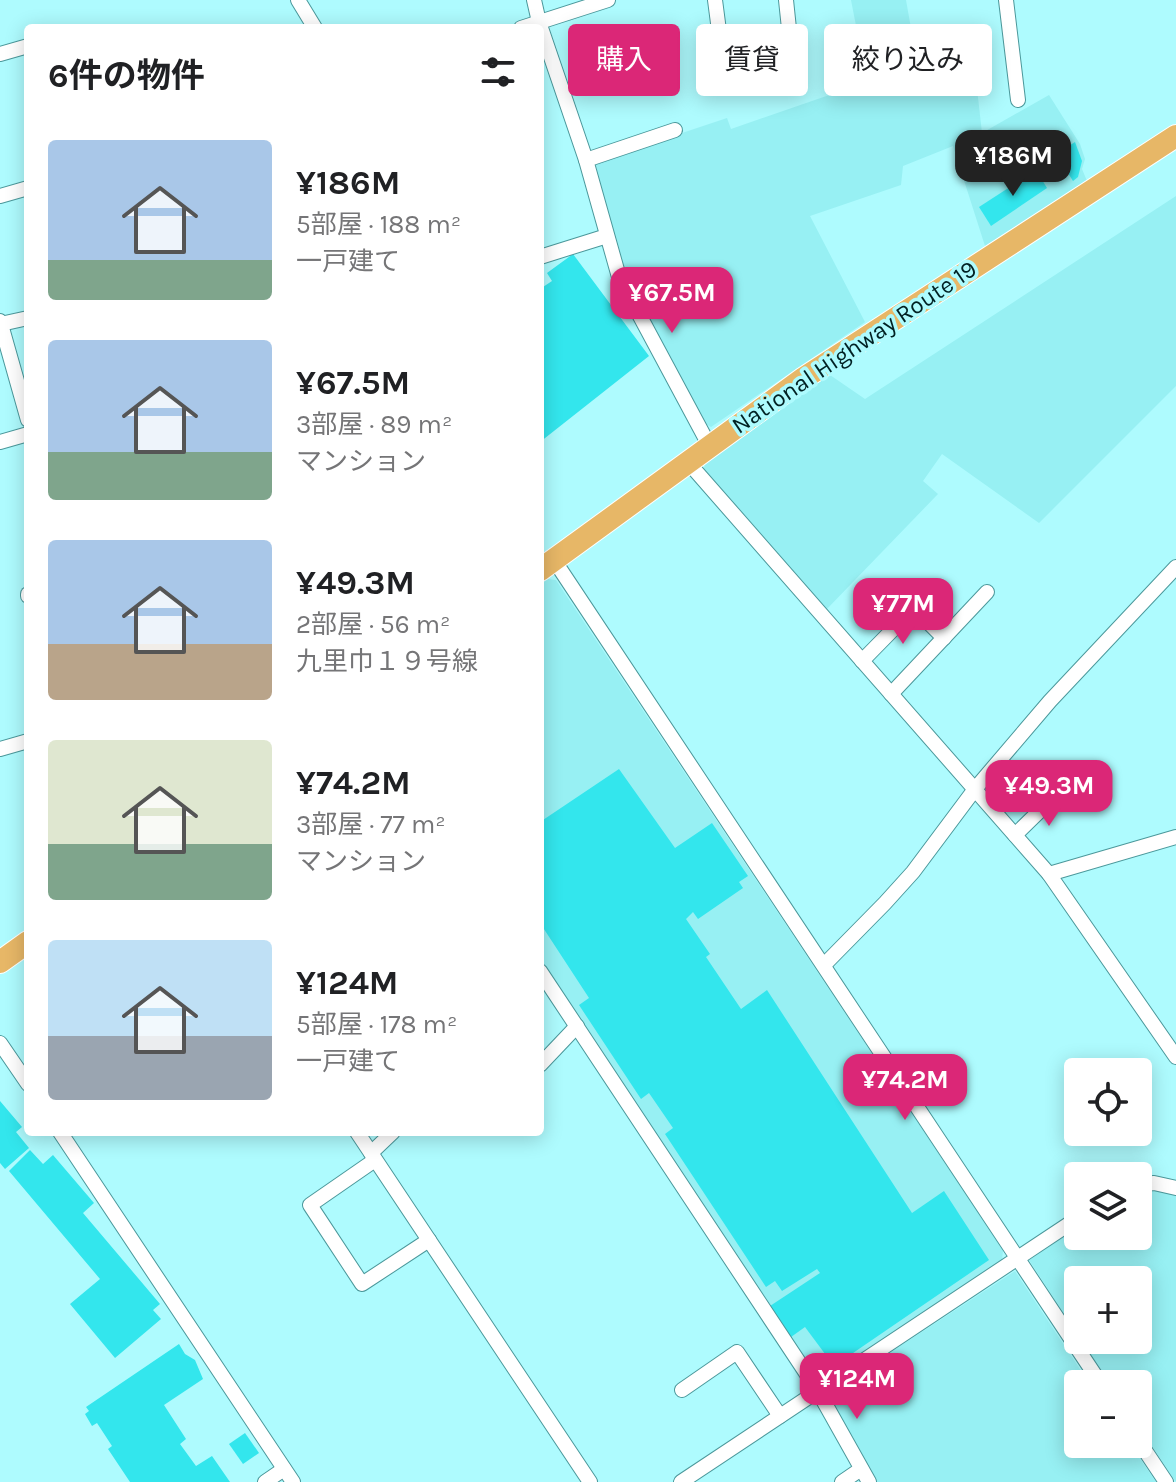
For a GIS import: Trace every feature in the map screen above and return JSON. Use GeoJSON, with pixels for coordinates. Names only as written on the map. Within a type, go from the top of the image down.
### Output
{"type":"FeatureCollection","features":[{"type":"Feature","properties":{"kind":"highway","name":"National Highway Route 19"},"geometry":{"type":"LineString","coordinates":[[547,565],[804,378],[1176,136]]}},
{"type":"Feature","properties":{"kind":"highway"},"geometry":{"type":"LineString","coordinates":[[0,962],[24,945]]}},
{"type":"Feature","properties":{"kind":"street"},"geometry":{"type":"LineString","coordinates":[[298,0],[313,24]]}},
{"type":"Feature","properties":{"kind":"street"},"geometry":{"type":"LineString","coordinates":[[534,0],[539,22]]}},
{"type":"Feature","properties":{"kind":"street"},"geometry":{"type":"LineString","coordinates":[[533,24],[608,0]]}},
{"type":"Feature","properties":{"kind":"street"},"geometry":{"type":"LineString","coordinates":[[715,0],[718,24]]}},
{"type":"Feature","properties":{"kind":"street"},"geometry":{"type":"LineString","coordinates":[[786,0],[789,24]]}},
{"type":"Feature","properties":{"kind":"street"},"geometry":{"type":"LineString","coordinates":[[1006,0],[1018,100]]}},
{"type":"Feature","properties":{"kind":"street"},"geometry":{"type":"LineString","coordinates":[[544,37],[586,160],[619,277],[709,445]]}},
{"type":"Feature","properties":{"kind":"street"},"geometry":{"type":"LineString","coordinates":[[0,54],[24,47]]}},
{"type":"Feature","properties":{"kind":"street"},"geometry":{"type":"LineString","coordinates":[[586,160],[675,130]]}},
{"type":"Feature","properties":{"kind":"street"},"geometry":{"type":"LineString","coordinates":[[0,196],[24,189]]}},
{"type":"Feature","properties":{"kind":"street"},"geometry":{"type":"LineString","coordinates":[[544,256],[607,236]]}},
{"type":"Feature","properties":{"kind":"street"},"geometry":{"type":"LineString","coordinates":[[24,319],[0,323],[7,371],[24,411]]}},
{"type":"Feature","properties":{"kind":"street"},"geometry":{"type":"LineString","coordinates":[[0,442],[24,435]]}},
{"type":"Feature","properties":{"kind":"street"},"geometry":{"type":"LineString","coordinates":[[687,461],[1049,874],[1176,1057]]}},
{"type":"Feature","properties":{"kind":"street"},"geometry":{"type":"LineString","coordinates":[[547,565],[824,965],[1092,1370]]}},
{"type":"Feature","properties":{"kind":"street"},"geometry":{"type":"LineString","coordinates":[[824,965],[904,882],[975,789],[1050,701],[1176,567]]}},
{"type":"Feature","properties":{"kind":"street"},"geometry":{"type":"LineString","coordinates":[[891,694],[987,592]]}},
{"type":"Feature","properties":{"kind":"street"},"geometry":{"type":"LineString","coordinates":[[862,661],[914,608],[944,638]]}},
{"type":"Feature","properties":{"kind":"street"},"geometry":{"type":"LineString","coordinates":[[0,749],[24,742]]}},
{"type":"Feature","properties":{"kind":"street"},"geometry":{"type":"LineString","coordinates":[[1015,835],[1056,795]]}},
{"type":"Feature","properties":{"kind":"street"},"geometry":{"type":"LineString","coordinates":[[1049,874],[1176,837]]}},
{"type":"Feature","properties":{"kind":"street"},"geometry":{"type":"LineString","coordinates":[[544,977],[818,1391],[865,1476],[842,1482]]}},
{"type":"Feature","properties":{"kind":"street"},"geometry":{"type":"LineString","coordinates":[[544,1061],[577,1026]]}},
{"type":"Feature","properties":{"kind":"street"},"geometry":{"type":"LineString","coordinates":[[0,1043],[24,1078]]}},
{"type":"Feature","properties":{"kind":"street"},"geometry":{"type":"LineString","coordinates":[[63,1136],[293,1482]]}},
{"type":"Feature","properties":{"kind":"street"},"geometry":{"type":"LineString","coordinates":[[360,1136],[590,1482]]}},
{"type":"Feature","properties":{"kind":"street"},"geometry":{"type":"LineString","coordinates":[[390,1136],[373,1157],[310,1205],[362,1284],[429,1240]]}},
{"type":"Feature","properties":{"kind":"street"},"geometry":{"type":"LineString","coordinates":[[1152,1183],[1176,1188]]}},
{"type":"Feature","properties":{"kind":"street"},"geometry":{"type":"LineString","coordinates":[[681,1482],[1064,1227]]}},
{"type":"Feature","properties":{"kind":"street"},"geometry":{"type":"LineString","coordinates":[[682,1390],[737,1352],[780,1416]]}},
{"type":"Feature","properties":{"kind":"street"},"geometry":{"type":"LineString","coordinates":[[1150,1458],[1166,1482]]}},
{"type":"Feature","properties":{"kind":"street"},"geometry":{"type":"LineString","coordinates":[[265,1482],[284,1469]]}},
{"type":"Feature","properties":{"kind":"shaded area"},"geometry":{"type":"Polygon","coordinates":[[[851,0],[906,0],[910,24],[856,24],[851,0]]]}},
{"type":"Feature","properties":{"kind":"shaded area"},"geometry":{"type":"Polygon","coordinates":[[[1049,95],[1080,144],[1085,159],[1082,169],[1087,181],[985,246],[953,146],[903,166],[901,185],[810,216],[865,322],[711,427],[706,424],[628,284],[595,162],[727,118],[731,129],[826,96],[978,96],[982,133],[1049,95]]]}},
{"type":"Feature","properties":{"kind":"shaded area"},"geometry":{"type":"Polygon","coordinates":[[[1176,196],[1176,386],[1039,523],[942,454],[923,481],[938,494],[825,611],[704,469],[705,462],[830,375],[865,399],[1176,196]]]}},
{"type":"Feature","properties":{"kind":"shaded area"},"geometry":{"type":"Polygon","coordinates":[[[556,580],[1003,1250],[1002,1261],[819,1383],[544,973],[544,582],[556,580]]]}},
{"type":"Feature","properties":{"kind":"shaded area"},"geometry":{"type":"Polygon","coordinates":[[[1152,1190],[1176,1195],[1176,1482],[1152,1446],[1152,1370],[1101,1370],[1091,1354],[1152,1354],[1152,1266],[1064,1266],[1064,1314],[1029,1260],[1064,1236],[1064,1250],[1152,1250],[1152,1190]]]}},
{"type":"Feature","properties":{"kind":"shaded area"},"geometry":{"type":"Polygon","coordinates":[[[1015,1271],[1064,1345],[1064,1354],[1070,1354],[1081,1370],[1064,1370],[1064,1458],[1140,1458],[1156,1482],[877,1482],[827,1394],[1015,1271]]]}},
{"type":"Feature","properties":{"kind":"building"},"geometry":{"type":"Polygon","coordinates":[[[987,136],[1007,169],[994,178],[974,145],[987,136]]]}},
{"type":"Feature","properties":{"kind":"building"},"geometry":{"type":"Polygon","coordinates":[[[1075,142],[1082,161],[1078,177],[1073,181],[1056,154],[1075,142]]]}},
{"type":"Feature","properties":{"kind":"building"},"geometry":{"type":"Polygon","coordinates":[[[1036,170],[1047,188],[991,226],[979,207],[1036,170]]]}},
{"type":"Feature","properties":{"kind":"building"},"geometry":{"type":"Polygon","coordinates":[[[573,254],[649,356],[544,439],[544,286],[552,281],[547,273],[573,254]]]}},
{"type":"Feature","properties":{"kind":"building"},"geometry":{"type":"Polygon","coordinates":[[[619,769],[675,848],[712,823],[748,876],[739,882],[743,888],[698,919],[693,912],[686,919],[710,954],[706,957],[741,1009],[767,990],[912,1213],[944,1191],[989,1260],[834,1366],[805,1327],[791,1337],[770,1306],[820,1273],[817,1269],[782,1291],[775,1281],[766,1287],[665,1134],[673,1128],[649,1093],[641,1099],[579,1005],[589,998],[544,929],[544,819],[619,769]]]}},
{"type":"Feature","properties":{"kind":"building"},"geometry":{"type":"Polygon","coordinates":[[[0,1101],[22,1127],[16,1132],[29,1148],[5,1169],[0,1163],[0,1101]]]}},
{"type":"Feature","properties":{"kind":"building"},"geometry":{"type":"Polygon","coordinates":[[[30,1150],[43,1164],[53,1155],[94,1203],[83,1213],[160,1304],[153,1310],[161,1319],[115,1358],[70,1304],[100,1279],[9,1171],[30,1150]]]}},
{"type":"Feature","properties":{"kind":"building"},"geometry":{"type":"Polygon","coordinates":[[[179,1344],[185,1354],[195,1360],[203,1379],[164,1405],[186,1439],[180,1444],[196,1466],[212,1456],[230,1482],[130,1482],[108,1449],[112,1446],[97,1423],[92,1426],[85,1414],[89,1411],[86,1407],[179,1344]]]}},
{"type":"Feature","properties":{"kind":"building"},"geometry":{"type":"Polygon","coordinates":[[[245,1433],[259,1453],[243,1464],[229,1444],[245,1433]]]}}]}
